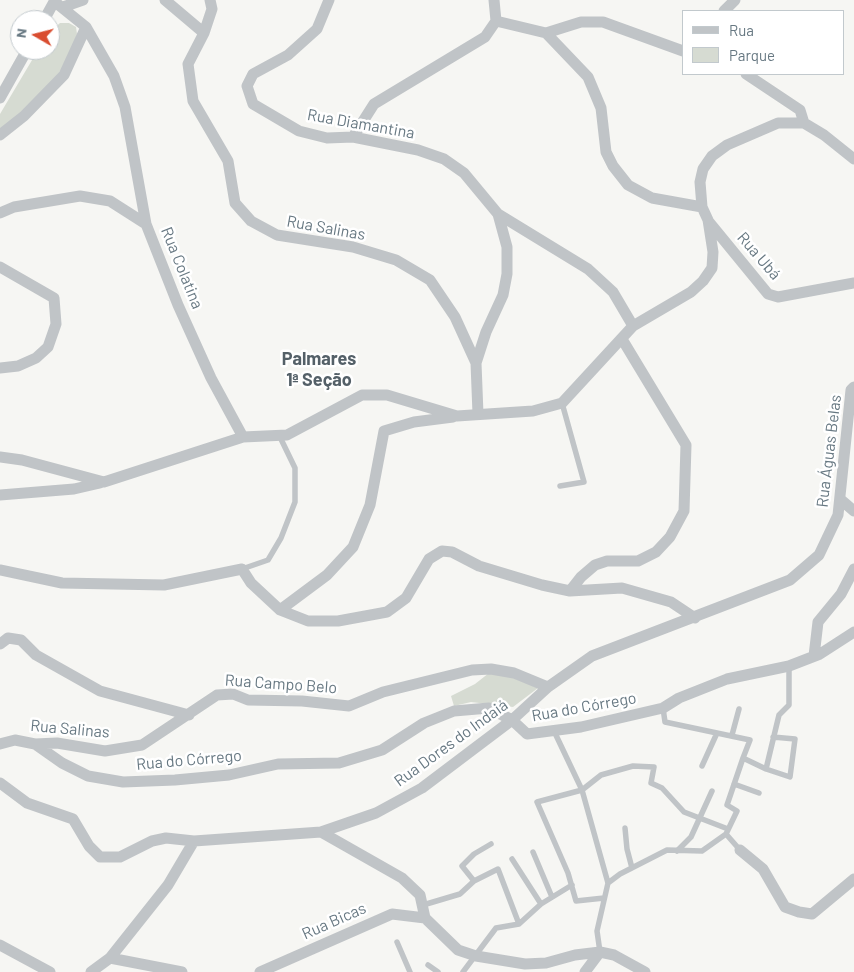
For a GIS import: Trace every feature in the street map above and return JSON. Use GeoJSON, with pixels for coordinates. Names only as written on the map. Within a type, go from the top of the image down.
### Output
{"type":"FeatureCollection","features":[{"type":"Feature","properties":{"kind":"street"},"geometry":{"type":"LineString","coordinates":[[58,3],[82,0]]}},
{"type":"Feature","properties":{"kind":"street"},"geometry":{"type":"LineString","coordinates":[[164,0],[204,33]]}},
{"type":"Feature","properties":{"kind":"street","name":"Rua Salinas"},"geometry":{"type":"LineString","coordinates":[[210,0],[212,9],[204,33],[188,64],[192,101],[228,161],[235,204],[251,222],[277,235],[353,247],[396,260],[430,280],[455,317],[476,363],[478,414]]}},
{"type":"Feature","properties":{"kind":"street","name":"Rua Diamantina"},"geometry":{"type":"LineString","coordinates":[[329,0],[317,30],[288,55],[253,74],[247,86],[253,104],[299,131],[327,138],[353,137],[418,150],[444,159],[464,173],[498,214],[588,269],[613,292],[633,326]]}},
{"type":"Feature","properties":{"kind":"street"},"geometry":{"type":"LineString","coordinates":[[353,137],[374,104],[485,37],[496,21],[494,0]]}},
{"type":"Feature","properties":{"kind":"street"},"geometry":{"type":"LineString","coordinates":[[725,10],[735,0]]}},
{"type":"Feature","properties":{"kind":"street"},"geometry":{"type":"LineString","coordinates":[[58,3],[86,27],[114,76],[126,107],[146,224]]}},
{"type":"Feature","properties":{"kind":"street"},"geometry":{"type":"LineString","coordinates":[[496,21],[546,33],[581,22],[603,22],[680,47]]}},
{"type":"Feature","properties":{"kind":"street"},"geometry":{"type":"LineString","coordinates":[[0,135],[24,116],[64,75],[86,27]]}},
{"type":"Feature","properties":{"kind":"street"},"geometry":{"type":"LineString","coordinates":[[546,33],[588,77],[601,108],[606,152],[628,185],[652,198],[702,207]]}},
{"type":"Feature","properties":{"kind":"street"},"geometry":{"type":"LineString","coordinates":[[0,98],[4,84],[20,60]]}},
{"type":"Feature","properties":{"kind":"street"},"geometry":{"type":"LineString","coordinates":[[748,75],[800,110],[804,123]]}},
{"type":"Feature","properties":{"kind":"street"},"geometry":{"type":"LineString","coordinates":[[280,610],[327,575],[353,547],[370,505],[384,431],[414,422],[478,414],[533,411],[562,403],[633,326],[690,292],[703,281],[712,268],[713,252],[708,220],[702,207],[700,182],[703,169],[712,156],[727,144],[778,123],[804,123],[824,135],[854,159]]}},
{"type":"Feature","properties":{"kind":"street","name":"Rua Colatina"},"geometry":{"type":"LineString","coordinates":[[0,213],[14,207],[80,196],[110,200],[146,224],[178,305],[208,370],[243,437]]}},
{"type":"Feature","properties":{"kind":"street"},"geometry":{"type":"LineString","coordinates":[[476,363],[486,332],[503,295],[507,274],[507,247],[498,214]]}},
{"type":"Feature","properties":{"kind":"street","name":"Rua Ubá"},"geometry":{"type":"LineString","coordinates":[[708,220],[768,294],[778,297],[854,284]]}},
{"type":"Feature","properties":{"kind":"street"},"geometry":{"type":"LineString","coordinates":[[0,267],[54,298],[56,324],[48,347],[36,358],[18,366],[0,368]]}},
{"type":"Feature","properties":{"kind":"street"},"geometry":{"type":"LineString","coordinates":[[570,591],[581,576],[595,566],[607,561],[638,561],[656,552],[670,537],[684,511],[686,445],[622,340]]}},
{"type":"Feature","properties":{"kind":"street","name":"Rua Águas Belas"},"geometry":{"type":"LineString","coordinates":[[694,618],[790,580],[819,555],[838,515],[852,390],[854,387]]}},
{"type":"Feature","properties":{"kind":"street"},"geometry":{"type":"LineString","coordinates":[[0,495],[74,489],[104,482],[243,437],[287,435],[362,395],[387,395],[457,416]]}},
{"type":"Feature","properties":{"kind":"street"},"geometry":{"type":"LineString","coordinates":[[0,457],[22,460],[104,482]]}},
{"type":"Feature","properties":{"kind":"street"},"geometry":{"type":"LineString","coordinates":[[840,499],[854,511]]}},
{"type":"Feature","properties":{"kind":"street"},"geometry":{"type":"LineString","coordinates":[[0,570],[62,583],[164,585],[242,569],[252,583],[280,610],[308,621],[338,621],[387,612],[406,598],[429,559],[442,552],[452,552],[479,566],[542,585],[570,591],[622,588],[671,602],[694,618]]}},
{"type":"Feature","properties":{"kind":"street"},"geometry":{"type":"LineString","coordinates":[[814,656],[818,622],[841,594],[854,569]]}},
{"type":"Feature","properties":{"kind":"street","name":"Rua Dores do Indaiá"},"geometry":{"type":"LineString","coordinates":[[194,841],[321,832],[376,813],[422,788],[512,720],[548,687],[592,656],[694,618]]}},
{"type":"Feature","properties":{"kind":"street","name":"Rua do Córrego"},"geometry":{"type":"LineString","coordinates":[[35,744],[88,776],[123,782],[229,775],[278,764],[339,763],[382,750],[424,723],[454,711],[489,708],[512,720],[527,734],[554,731],[663,708],[679,698],[727,679],[789,666],[814,656],[854,632]]}},
{"type":"Feature","properties":{"kind":"street"},"geometry":{"type":"LineString","coordinates":[[0,644],[8,638],[21,640],[36,655],[100,691],[189,715]]}},
{"type":"Feature","properties":{"kind":"street","name":"Rua Campo Belo"},"geometry":{"type":"LineString","coordinates":[[189,715],[217,695],[233,694],[248,700],[302,701],[349,706],[383,692],[472,670],[491,668],[514,673],[548,687]]}},
{"type":"Feature","properties":{"kind":"street","name":"Rua Salinas"},"geometry":{"type":"LineString","coordinates":[[0,744],[14,740],[35,744],[57,743],[105,751],[142,745],[189,715]]}},
{"type":"Feature","properties":{"kind":"street"},"geometry":{"type":"LineString","coordinates":[[0,783],[27,803],[73,819],[89,846],[100,858],[120,857],[152,841],[166,838],[194,841],[168,885],[110,958],[91,972]]}},
{"type":"Feature","properties":{"kind":"street"},"geometry":{"type":"LineString","coordinates":[[321,832],[402,878],[420,895],[425,918],[458,950],[476,956],[525,964],[546,963],[575,955],[600,952],[614,955],[645,972]]}},
{"type":"Feature","properties":{"kind":"street"},"geometry":{"type":"LineString","coordinates":[[740,850],[763,869],[785,907],[799,912],[812,914],[854,879]]}},
{"type":"Feature","properties":{"kind":"street","name":"Rua Bicas"},"geometry":{"type":"LineString","coordinates":[[260,972],[392,914],[425,918]]}},
{"type":"Feature","properties":{"kind":"street"},"geometry":{"type":"LineString","coordinates":[[0,945],[50,972]]}},
{"type":"Feature","properties":{"kind":"street"},"geometry":{"type":"LineString","coordinates":[[585,972],[600,952]]}},
{"type":"Feature","properties":{"kind":"street"},"geometry":{"type":"LineString","coordinates":[[110,958],[182,972]]}},
{"type":"Feature","properties":{"kind":"lane"},"geometry":{"type":"LineString","coordinates":[[560,486],[584,482],[562,403]]}},
{"type":"Feature","properties":{"kind":"lane"},"geometry":{"type":"LineString","coordinates":[[242,569],[268,560],[282,538],[295,502],[295,468],[279,435]]}},
{"type":"Feature","properties":{"kind":"lane"},"geometry":{"type":"LineString","coordinates":[[766,769],[779,715],[789,705],[789,666]]}},
{"type":"Feature","properties":{"kind":"lane"},"geometry":{"type":"LineString","coordinates":[[608,883],[632,868],[668,850],[702,851],[727,831],[737,811],[727,805],[750,740],[665,722],[663,708]]}},
{"type":"Feature","properties":{"kind":"lane"},"geometry":{"type":"LineString","coordinates":[[732,735],[739,710]]}},
{"type":"Feature","properties":{"kind":"lane"},"geometry":{"type":"LineString","coordinates":[[554,731],[582,790],[608,883],[597,931],[600,952]]}},
{"type":"Feature","properties":{"kind":"lane"},"geometry":{"type":"LineString","coordinates":[[702,766],[717,733]]}},
{"type":"Feature","properties":{"kind":"lane"},"geometry":{"type":"LineString","coordinates":[[743,758],[766,769],[790,777],[795,739],[773,737]]}},
{"type":"Feature","properties":{"kind":"lane"},"geometry":{"type":"LineString","coordinates":[[604,898],[576,901],[572,885],[537,802],[582,790],[601,775],[633,766],[654,767],[651,783],[662,788],[684,812],[727,831],[740,850]]}},
{"type":"Feature","properties":{"kind":"lane"},"geometry":{"type":"LineString","coordinates":[[734,784],[759,793]]}},
{"type":"Feature","properties":{"kind":"lane"},"geometry":{"type":"LineString","coordinates":[[677,851],[690,837],[712,791]]}},
{"type":"Feature","properties":{"kind":"lane"},"geometry":{"type":"LineString","coordinates":[[625,828],[632,868]]}},
{"type":"Feature","properties":{"kind":"lane"},"geometry":{"type":"LineString","coordinates":[[474,881],[462,866],[474,854],[491,844]]}},
{"type":"Feature","properties":{"kind":"lane"},"geometry":{"type":"LineString","coordinates":[[533,852],[552,897]]}},
{"type":"Feature","properties":{"kind":"lane"},"geometry":{"type":"LineString","coordinates":[[512,859],[541,904]]}},
{"type":"Feature","properties":{"kind":"lane"},"geometry":{"type":"LineString","coordinates":[[423,905],[460,894],[474,881],[498,869],[519,924]]}},
{"type":"Feature","properties":{"kind":"lane"},"geometry":{"type":"LineString","coordinates":[[463,972],[496,928],[519,924],[541,904],[572,885]]}},
{"type":"Feature","properties":{"kind":"lane"},"geometry":{"type":"LineString","coordinates":[[397,942],[410,972]]}},
{"type":"Feature","properties":{"kind":"lane"},"geometry":{"type":"LineString","coordinates":[[428,965],[438,972]]}},
{"type":"Feature","properties":{"kind":"green space"},"geometry":{"type":"Polygon","coordinates":[[[60,23],[69,23],[76,27],[77,34],[70,56],[49,88],[0,130],[0,114],[32,60],[60,60],[60,23]]]}},
{"type":"Feature","properties":{"kind":"green space"},"geometry":{"type":"Polygon","coordinates":[[[489,673],[511,677],[538,688],[513,707],[471,702],[454,706],[451,696],[475,684],[489,673]]]}},
{"type":"Feature","properties":{"kind":"district","name":"Palmares 1ª Seção"},"geometry":{"type":"Point","coordinates":[319,369]}}]}
